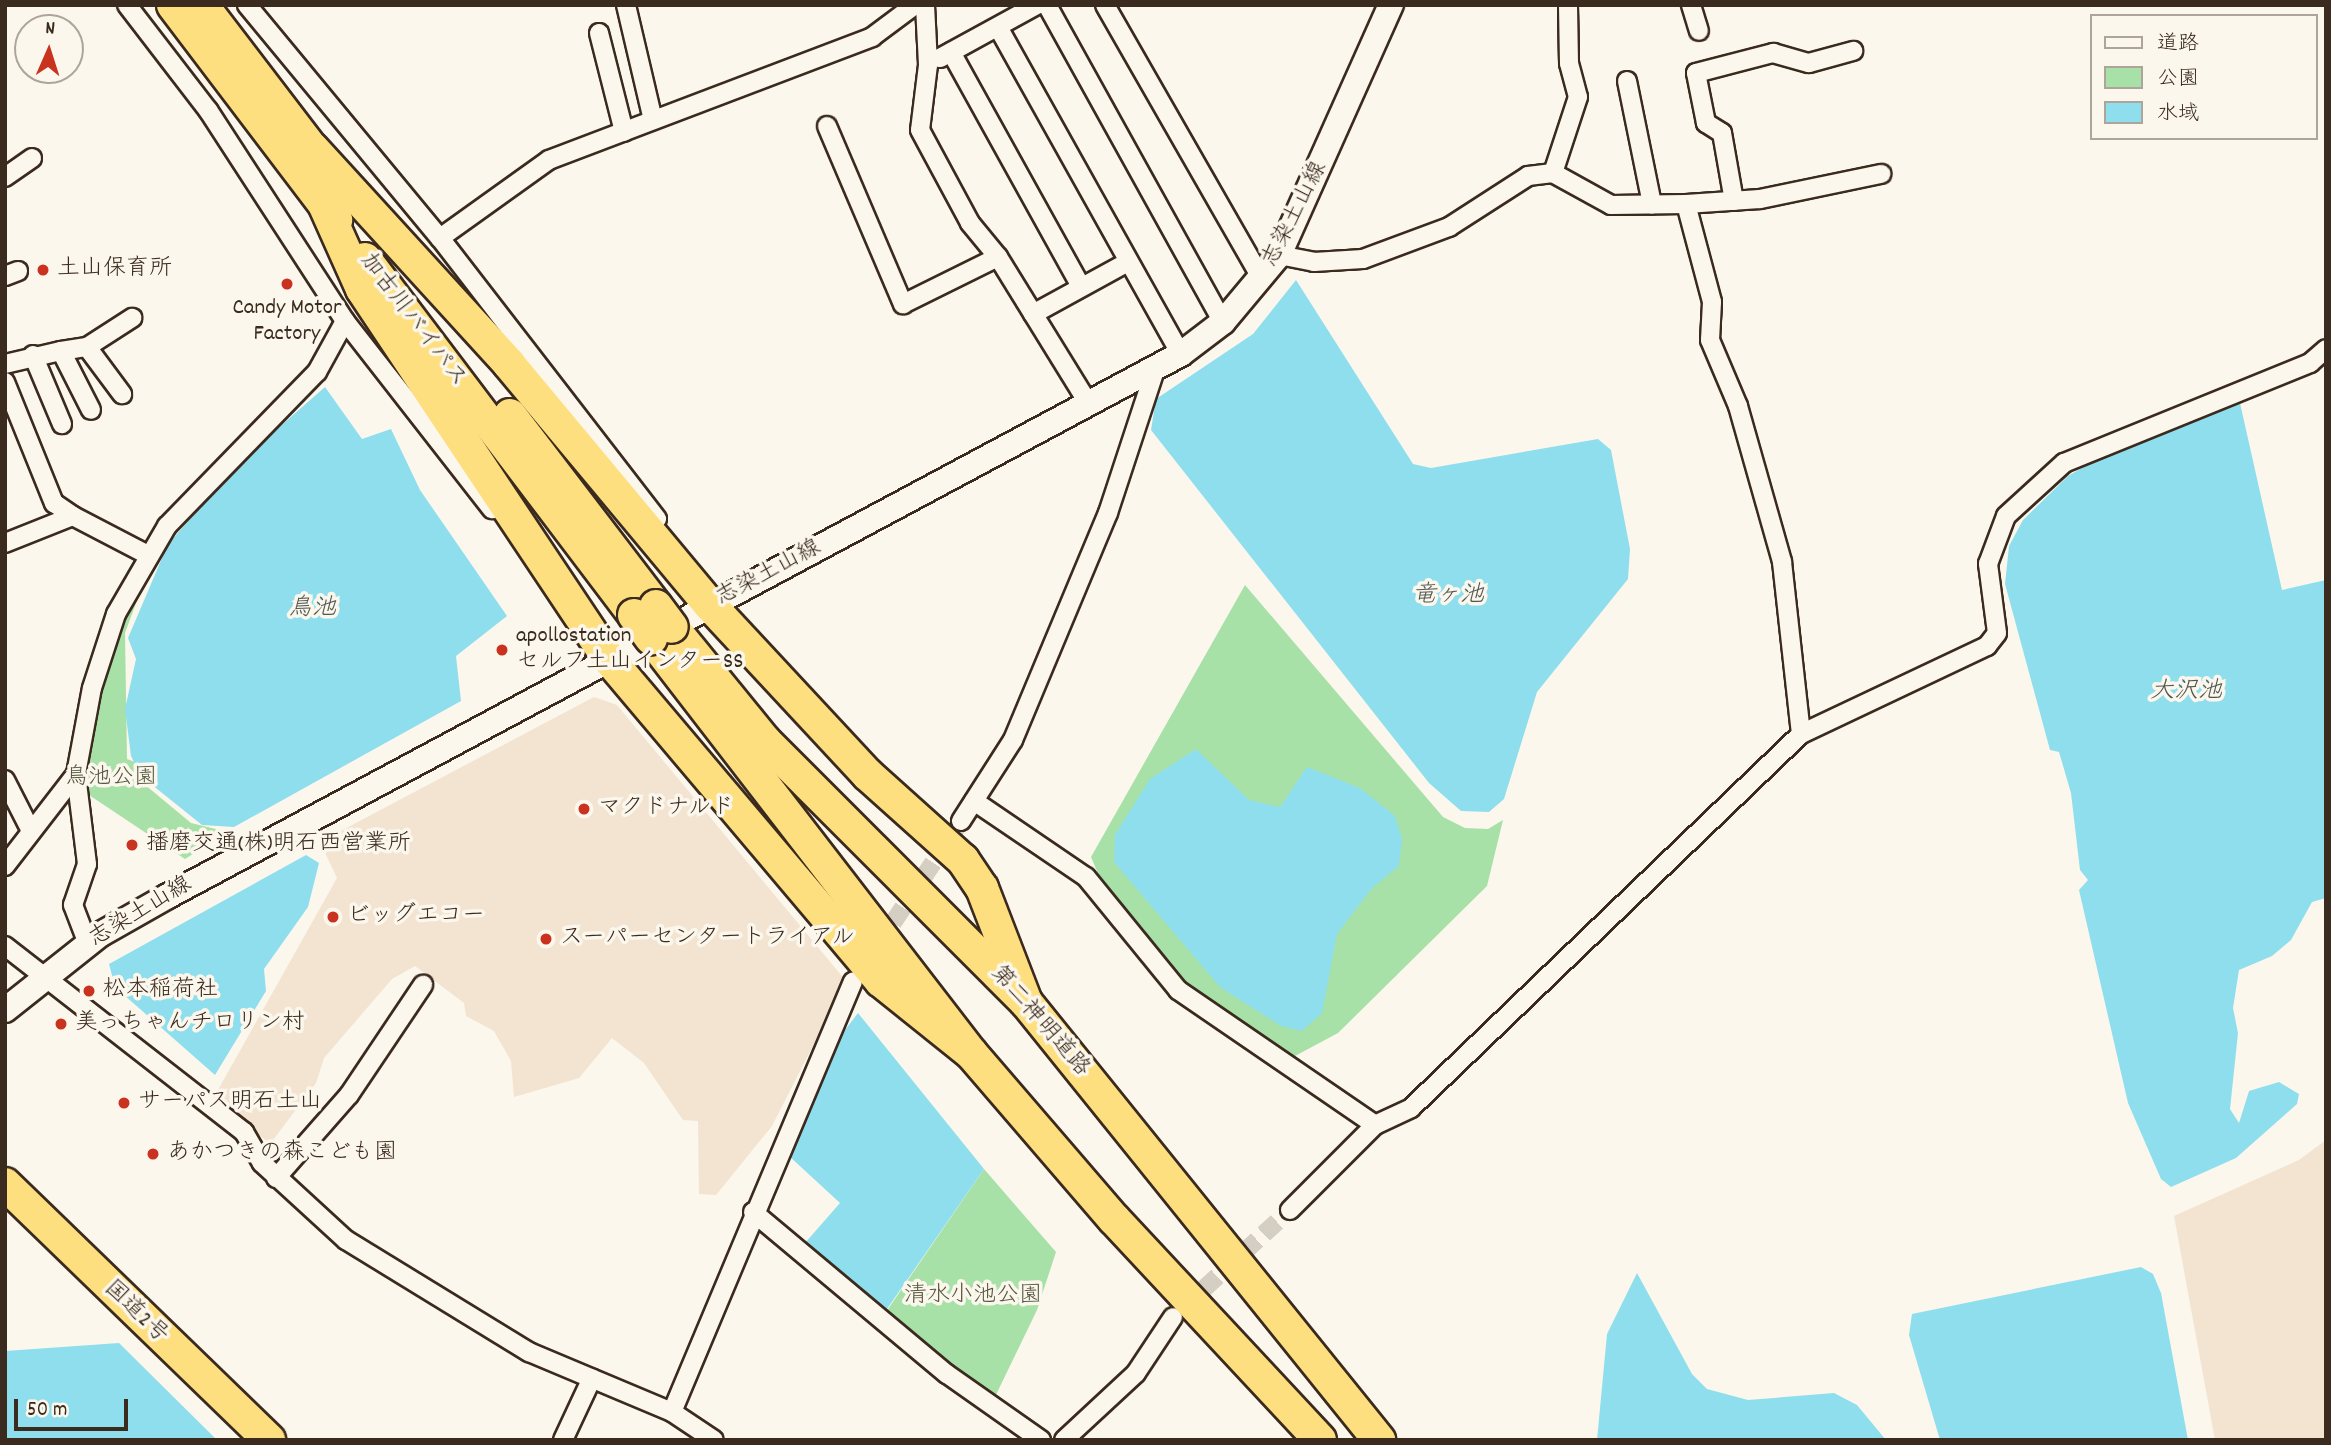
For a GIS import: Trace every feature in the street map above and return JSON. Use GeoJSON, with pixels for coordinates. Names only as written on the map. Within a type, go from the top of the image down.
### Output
{"type":"FeatureCollection","features":[{"type":"Feature","properties":{"kind":"highway","name":"加古川バイパス"},"geometry":{"type":"LineString","coordinates":[[173,5],[324,204],[660,631]]}},
{"type":"Feature","properties":{"kind":"highway","name":"加古川バイパス"},"geometry":{"type":"LineString","coordinates":[[202,5],[313,149],[660,631]]}},
{"type":"Feature","properties":{"kind":"highway"},"geometry":{"type":"LineString","coordinates":[[313,149],[509,364],[710,605],[867,774],[963,860],[982,888],[1026,1002]]}},
{"type":"Feature","properties":{"kind":"highway"},"geometry":{"type":"LineString","coordinates":[[324,204],[362,289],[608,658],[881,981],[971,1053]]}},
{"type":"Feature","properties":{"kind":"highway"},"geometry":{"type":"LineString","coordinates":[[660,631],[971,1053],[1114,1219],[1320,1440]]}},
{"type":"Feature","properties":{"kind":"highway","name":"第二神明道路"},"geometry":{"type":"LineString","coordinates":[[660,631],[764,740],[1026,1002],[1379,1440]]}},
{"type":"Feature","properties":{"kind":"highway","name":"国道2号"},"geometry":{"type":"LineString","coordinates":[[5,1184],[269,1440]]}},
{"type":"Feature","properties":{"kind":"main road","name":"志染土山線"},"geometry":{"type":"LineString","coordinates":[[5,1010],[43,977],[88,944],[608,658],[1181,354],[1223,322],[1262,279],[1279,255],[1391,5]]}},
{"type":"Feature","properties":{"kind":"street"},"geometry":{"type":"LineString","coordinates":[[127,5],[208,110],[345,321],[608,658]]}},
{"type":"Feature","properties":{"kind":"street"},"geometry":{"type":"LineString","coordinates":[[247,5],[440,238],[661,523],[710,605]]}},
{"type":"Feature","properties":{"kind":"street"},"geometry":{"type":"LineString","coordinates":[[626,5],[653,120]]}},
{"type":"Feature","properties":{"kind":"street"},"geometry":{"type":"LineString","coordinates":[[440,238],[549,160],[872,37],[915,5]]}},
{"type":"Feature","properties":{"kind":"street"},"geometry":{"type":"LineString","coordinates":[[925,5],[928,65],[920,130],[970,223],[998,257],[1088,403]]}},
{"type":"Feature","properties":{"kind":"street"},"geometry":{"type":"LineString","coordinates":[[928,65],[1037,5]]}},
{"type":"Feature","properties":{"kind":"street"},"geometry":{"type":"LineString","coordinates":[[1047,5],[1223,322]]}},
{"type":"Feature","properties":{"kind":"street"},"geometry":{"type":"LineString","coordinates":[[1105,5],[1262,279]]}},
{"type":"Feature","properties":{"kind":"street"},"geometry":{"type":"LineString","coordinates":[[1553,173],[1578,97],[1569,63],[1568,5]]}},
{"type":"Feature","properties":{"kind":"street"},"geometry":{"type":"LineString","coordinates":[[1691,5],[1699,32]]}},
{"type":"Feature","properties":{"kind":"street"},"geometry":{"type":"LineString","coordinates":[[998,27],[1181,354]]}},
{"type":"Feature","properties":{"kind":"street"},"geometry":{"type":"LineString","coordinates":[[598,33],[624,131]]}},
{"type":"Feature","properties":{"kind":"street"},"geometry":{"type":"LineString","coordinates":[[1734,201],[1721,132],[1706,123],[1696,73],[1773,53],[1809,63],[1853,51]]}},
{"type":"Feature","properties":{"kind":"street"},"geometry":{"type":"LineString","coordinates":[[951,52],[1080,285]]}},
{"type":"Feature","properties":{"kind":"street"},"geometry":{"type":"LineString","coordinates":[[1627,81],[1652,204]]}},
{"type":"Feature","properties":{"kind":"street"},"geometry":{"type":"LineString","coordinates":[[827,127],[903,304],[998,257]]}},
{"type":"Feature","properties":{"kind":"street"},"geometry":{"type":"LineString","coordinates":[[5,177],[32,158]]}},
{"type":"Feature","properties":{"kind":"street"},"geometry":{"type":"LineString","coordinates":[[1279,255],[1314,262],[1363,259],[1449,227],[1528,176],[1553,173],[1611,205],[1734,201],[1881,174]]}},
{"type":"Feature","properties":{"kind":"street"},"geometry":{"type":"LineString","coordinates":[[1685,204],[1712,302],[1710,340],[1738,406],[1782,562],[1801,734]]}},
{"type":"Feature","properties":{"kind":"street"},"geometry":{"type":"LineString","coordinates":[[1033,314],[1080,285],[1128,262]]}},
{"type":"Feature","properties":{"kind":"street"},"geometry":{"type":"LineString","coordinates":[[5,364],[33,355],[87,347],[132,318]]}},
{"type":"Feature","properties":{"kind":"street"},"geometry":{"type":"LineString","coordinates":[[88,944],[73,905],[87,864],[76,774],[92,688],[116,614],[148,555],[235,450],[317,372],[345,321]]}},
{"type":"Feature","properties":{"kind":"street"},"geometry":{"type":"LineString","coordinates":[[87,347],[122,394]]}},
{"type":"Feature","properties":{"kind":"street"},"geometry":{"type":"LineString","coordinates":[[1290,1210],[1375,1125],[1411,1108],[1801,734],[1987,646],[1997,633],[1988,564],[2006,516],[2064,463],[2310,363],[2326,349]]}},
{"type":"Feature","properties":{"kind":"street"},"geometry":{"type":"LineString","coordinates":[[61,351],[91,410]]}},
{"type":"Feature","properties":{"kind":"street"},"geometry":{"type":"LineString","coordinates":[[33,355],[62,424]]}},
{"type":"Feature","properties":{"kind":"street"},"geometry":{"type":"LineString","coordinates":[[961,821],[1013,740],[1108,513],[1155,370]]}},
{"type":"Feature","properties":{"kind":"street"},"geometry":{"type":"LineString","coordinates":[[5,382],[54,503],[73,516],[148,555]]}},
{"type":"Feature","properties":{"kind":"street"},"geometry":{"type":"LineString","coordinates":[[5,543],[73,516]]}},
{"type":"Feature","properties":{"kind":"street"},"geometry":{"type":"LineString","coordinates":[[5,866],[76,774]]}},
{"type":"Feature","properties":{"kind":"street"},"geometry":{"type":"LineString","coordinates":[[5,780],[31,831]]}},
{"type":"Feature","properties":{"kind":"street"},"geometry":{"type":"LineString","coordinates":[[974,801],[1086,877],[1178,990],[1375,1125]]}},
{"type":"Feature","properties":{"kind":"street"},"geometry":{"type":"LineString","coordinates":[[5,946],[244,1132],[276,1178],[346,1240],[529,1352],[672,1412],[715,1440]]}},
{"type":"Feature","properties":{"kind":"street"},"geometry":{"type":"LineString","coordinates":[[672,1412],[753,1212],[853,982]]}},
{"type":"Feature","properties":{"kind":"street"},"geometry":{"type":"LineString","coordinates":[[276,1178],[349,1095],[423,985]]}},
{"type":"Feature","properties":{"kind":"street"},"geometry":{"type":"LineString","coordinates":[[753,1212],[947,1374],[1041,1440]]}},
{"type":"Feature","properties":{"kind":"street"},"geometry":{"type":"LineString","coordinates":[[1064,1440],[1136,1373],[1173,1317]]}},
{"type":"Feature","properties":{"kind":"street"},"geometry":{"type":"LineString","coordinates":[[563,1440],[592,1378]]}},
{"type":"Feature","properties":{"kind":"shaded area"},"geometry":{"type":"Polygon","coordinates":[[[594,697],[617,705],[846,981],[772,1126],[716,1195],[699,1194],[698,1121],[683,1120],[644,1063],[612,1038],[579,1078],[514,1097],[511,1061],[494,1031],[466,1016],[464,1003],[415,966],[392,979],[324,1058],[316,1083],[270,1144],[214,1097],[337,878],[320,842],[594,697]]]}},
{"type":"Feature","properties":{"kind":"shaded area"},"geometry":{"type":"Polygon","coordinates":[[[2326,1140],[2326,1440],[2215,1440],[2174,1216],[2299,1160],[2326,1140]]]}},
{"type":"Feature","properties":{"kind":"green space"},"geometry":{"type":"Polygon","coordinates":[[[1245,585],[1443,817],[1465,828],[1488,829],[1503,820],[1487,886],[1338,1033],[1295,1056],[1200,998],[1158,957],[1108,897],[1091,857],[1245,585]]]}},
{"type":"Feature","properties":{"kind":"green space","name":"鳥池公園"},"geometry":{"type":"Polygon","coordinates":[[[139,595],[125,633],[127,759],[135,762],[138,779],[191,823],[228,832],[185,859],[89,795],[81,774],[110,648],[139,595]]]}},
{"type":"Feature","properties":{"kind":"green space","name":"清水小池公園"},"geometry":{"type":"Polygon","coordinates":[[[984,1169],[1056,1252],[1037,1310],[993,1401],[878,1310],[888,1309],[984,1169]]]}},
{"type":"Feature","properties":{"kind":"water","name":"竜ヶ池"},"geometry":{"type":"Polygon","coordinates":[[[1296,280],[1413,464],[1431,468],[1598,439],[1611,450],[1630,549],[1628,579],[1537,692],[1504,799],[1489,812],[1461,811],[1429,783],[1151,430],[1156,399],[1253,334],[1296,280]]]}},
{"type":"Feature","properties":{"kind":"water","name":"鳥池"},"geometry":{"type":"Polygon","coordinates":[[[325,387],[362,439],[391,429],[420,490],[507,616],[456,656],[461,701],[234,827],[202,825],[141,776],[131,756],[125,709],[136,659],[128,638],[168,544],[245,457],[325,387]]]}},
{"type":"Feature","properties":{"kind":"water","name":"大沢池"},"geometry":{"type":"Polygon","coordinates":[[[2240,403],[2282,590],[2326,580],[2326,898],[2312,902],[2291,940],[2272,956],[2239,970],[2233,1008],[2238,1033],[2230,1109],[2239,1123],[2249,1091],[2279,1082],[2299,1094],[2297,1104],[2236,1158],[2171,1187],[2161,1179],[2128,1103],[2079,890],[2088,880],[2080,870],[2071,793],[2059,752],[2050,750],[2005,584],[2009,546],[2023,520],[2068,476],[2125,443],[2240,403]]]}},
{"type":"Feature","properties":{"kind":"water"},"geometry":{"type":"Polygon","coordinates":[[[1196,749],[1249,800],[1280,807],[1307,767],[1360,788],[1395,816],[1402,839],[1399,866],[1372,888],[1337,934],[1322,1013],[1302,1031],[1281,1026],[1220,987],[1114,862],[1115,835],[1150,779],[1196,749]]]}},
{"type":"Feature","properties":{"kind":"water"},"geometry":{"type":"Polygon","coordinates":[[[306,855],[319,863],[308,907],[264,969],[266,991],[215,1075],[115,987],[109,964],[306,855]]]}},
{"type":"Feature","properties":{"kind":"water"},"geometry":{"type":"Polygon","coordinates":[[[858,1013],[984,1169],[887,1309],[878,1310],[805,1243],[840,1203],[789,1156],[842,1034],[858,1013]]]}},
{"type":"Feature","properties":{"kind":"water"},"geometry":{"type":"Polygon","coordinates":[[[2141,1267],[2153,1274],[2161,1293],[2188,1440],[1940,1440],[1909,1335],[1912,1314],[2141,1267]]]}},
{"type":"Feature","properties":{"kind":"water"},"geometry":{"type":"Polygon","coordinates":[[[1637,1273],[1692,1374],[1707,1389],[1748,1400],[1834,1393],[1857,1405],[1886,1440],[1597,1440],[1607,1334],[1637,1273]]]}},
{"type":"Feature","properties":{"kind":"water"},"geometry":{"type":"Polygon","coordinates":[[[119,1343],[217,1440],[5,1440],[5,1351],[119,1343]]]}},
{"type":"Feature","properties":{"kind":"tunnel"},"geometry":{"type":"LineString","coordinates":[[878,945],[961,821]]}},
{"type":"Feature","properties":{"kind":"tunnel"},"geometry":{"type":"LineString","coordinates":[[1184,1307],[1290,1210]]}},
{"type":"Feature","properties":{"kind":"place","name":"土山保育所"},"geometry":{"type":"Point","coordinates":[43,270]}},
{"type":"Feature","properties":{"kind":"place","name":"Candy Motor Factory"},"geometry":{"type":"Point","coordinates":[287,284]}},
{"type":"Feature","properties":{"kind":"place","name":"apollostation セルフ土山インターSS"},"geometry":{"type":"Point","coordinates":[502,650]}},
{"type":"Feature","properties":{"kind":"place","name":"マクドナルド"},"geometry":{"type":"Point","coordinates":[584,809]}},
{"type":"Feature","properties":{"kind":"place","name":"播磨交通(株)明石西営業所"},"geometry":{"type":"Point","coordinates":[132,845]}},
{"type":"Feature","properties":{"kind":"place","name":"ビッグエコー"},"geometry":{"type":"Point","coordinates":[333,917]}},
{"type":"Feature","properties":{"kind":"place","name":"スーパーセンタートライアル"},"geometry":{"type":"Point","coordinates":[546,939]}},
{"type":"Feature","properties":{"kind":"place","name":"松本稲荷社"},"geometry":{"type":"Point","coordinates":[89,991]}},
{"type":"Feature","properties":{"kind":"place","name":"美っちゃんチロリン村"},"geometry":{"type":"Point","coordinates":[61,1024]}},
{"type":"Feature","properties":{"kind":"place","name":"サーパス明石土山"},"geometry":{"type":"Point","coordinates":[124,1103]}},
{"type":"Feature","properties":{"kind":"place","name":"あかつきの森こども園"},"geometry":{"type":"Point","coordinates":[153,1154]}}]}
